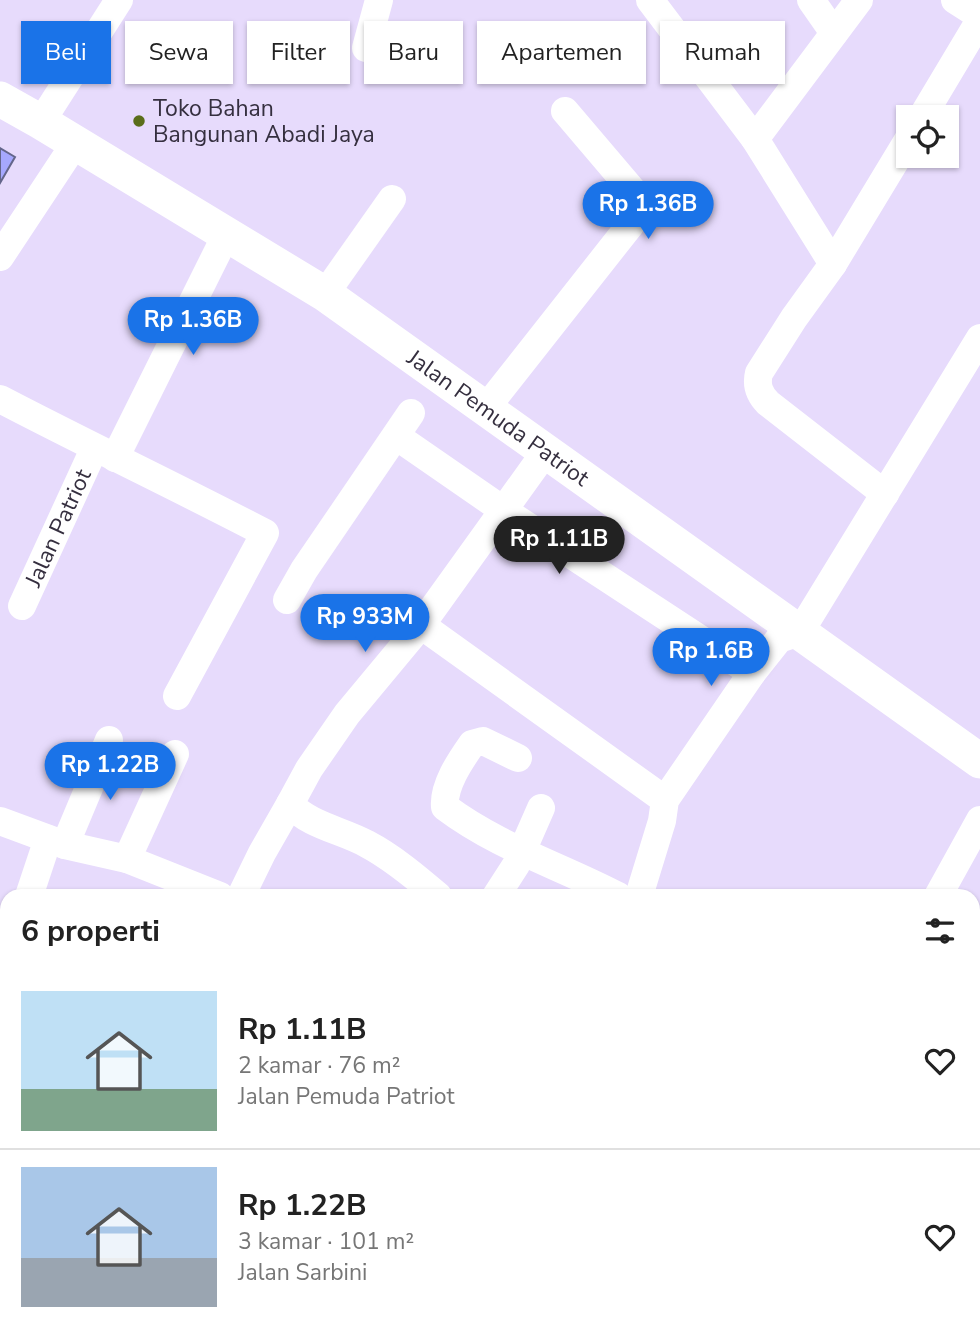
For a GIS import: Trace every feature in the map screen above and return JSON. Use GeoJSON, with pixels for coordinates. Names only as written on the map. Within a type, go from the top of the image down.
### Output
{"type":"FeatureCollection","features":[{"type":"Feature","properties":{"kind":"main road","name":"Jalan Pemuda Patriot"},"geometry":{"type":"LineString","coordinates":[[0,99],[76,142],[326,294],[980,761]]}},
{"type":"Feature","properties":{"kind":"street"},"geometry":{"type":"LineString","coordinates":[[41,122],[119,0]]}},
{"type":"Feature","properties":{"kind":"street"},"geometry":{"type":"LineString","coordinates":[[373,21],[379,0]]}},
{"type":"Feature","properties":{"kind":"street"},"geometry":{"type":"LineString","coordinates":[[650,0],[755,139],[833,264]]}},
{"type":"Feature","properties":{"kind":"street"},"geometry":{"type":"LineString","coordinates":[[811,0],[834,33]]}},
{"type":"Feature","properties":{"kind":"street"},"geometry":{"type":"LineString","coordinates":[[755,139],[859,0]]}},
{"type":"Feature","properties":{"kind":"street"},"geometry":{"type":"LineString","coordinates":[[929,105],[980,18],[955,0]]}},
{"type":"Feature","properties":{"kind":"street"},"geometry":{"type":"LineString","coordinates":[[486,408],[631,224],[637,211],[633,191],[565,111]]}},
{"type":"Feature","properties":{"kind":"street"},"geometry":{"type":"LineString","coordinates":[[4,240],[76,142]]}},
{"type":"Feature","properties":{"kind":"street"},"geometry":{"type":"LineString","coordinates":[[885,494],[768,403],[758,389],[759,373],[833,264],[896,160]]}},
{"type":"Feature","properties":{"kind":"street"},"geometry":{"type":"LineString","coordinates":[[326,294],[392,200]]}},
{"type":"Feature","properties":{"kind":"street","name":"Jalan Patriot"},"geometry":{"type":"LineString","coordinates":[[22,606],[226,234]]}},
{"type":"Feature","properties":{"kind":"street"},"geometry":{"type":"LineString","coordinates":[[641,889],[662,821],[665,800],[752,673],[779,639],[800,632],[980,338]]}},
{"type":"Feature","properties":{"kind":"street"},"geometry":{"type":"LineString","coordinates":[[0,399],[104,454],[265,533],[177,696]]}},
{"type":"Feature","properties":{"kind":"street"},"geometry":{"type":"LineString","coordinates":[[286,600],[404,425],[503,510],[752,673]]}},
{"type":"Feature","properties":{"kind":"street"},"geometry":{"type":"LineString","coordinates":[[244,889],[309,769],[346,714],[421,625],[546,451]]}},
{"type":"Feature","properties":{"kind":"street"},"geometry":{"type":"LineString","coordinates":[[421,625],[665,800]]}},
{"type":"Feature","properties":{"kind":"street"},"geometry":{"type":"LineString","coordinates":[[33,889],[109,740]]}},
{"type":"Feature","properties":{"kind":"street"},"geometry":{"type":"LineString","coordinates":[[519,758],[483,741],[472,744],[444,798],[445,807],[522,852],[603,889]]}},
{"type":"Feature","properties":{"kind":"street"},"geometry":{"type":"LineString","coordinates":[[127,859],[175,754]]}},
{"type":"Feature","properties":{"kind":"street"},"geometry":{"type":"LineString","coordinates":[[290,804],[297,812],[319,824],[370,845],[430,889]]}},
{"type":"Feature","properties":{"kind":"street"},"geometry":{"type":"LineString","coordinates":[[500,889],[522,852],[541,808]]}},
{"type":"Feature","properties":{"kind":"street"},"geometry":{"type":"LineString","coordinates":[[942,889],[980,820]]}},
{"type":"Feature","properties":{"kind":"street"},"geometry":{"type":"LineString","coordinates":[[0,821],[57,842],[127,859],[202,889]]}},
{"type":"Feature","properties":{"kind":"building"},"geometry":{"type":"Polygon","coordinates":[[[0,148],[15,157],[0,183],[0,148]]]}},
{"type":"Feature","properties":{"kind":"place","name":"Toko Bahan Bangunan Abadi Jaya"},"geometry":{"type":"Point","coordinates":[139,121]}}]}
